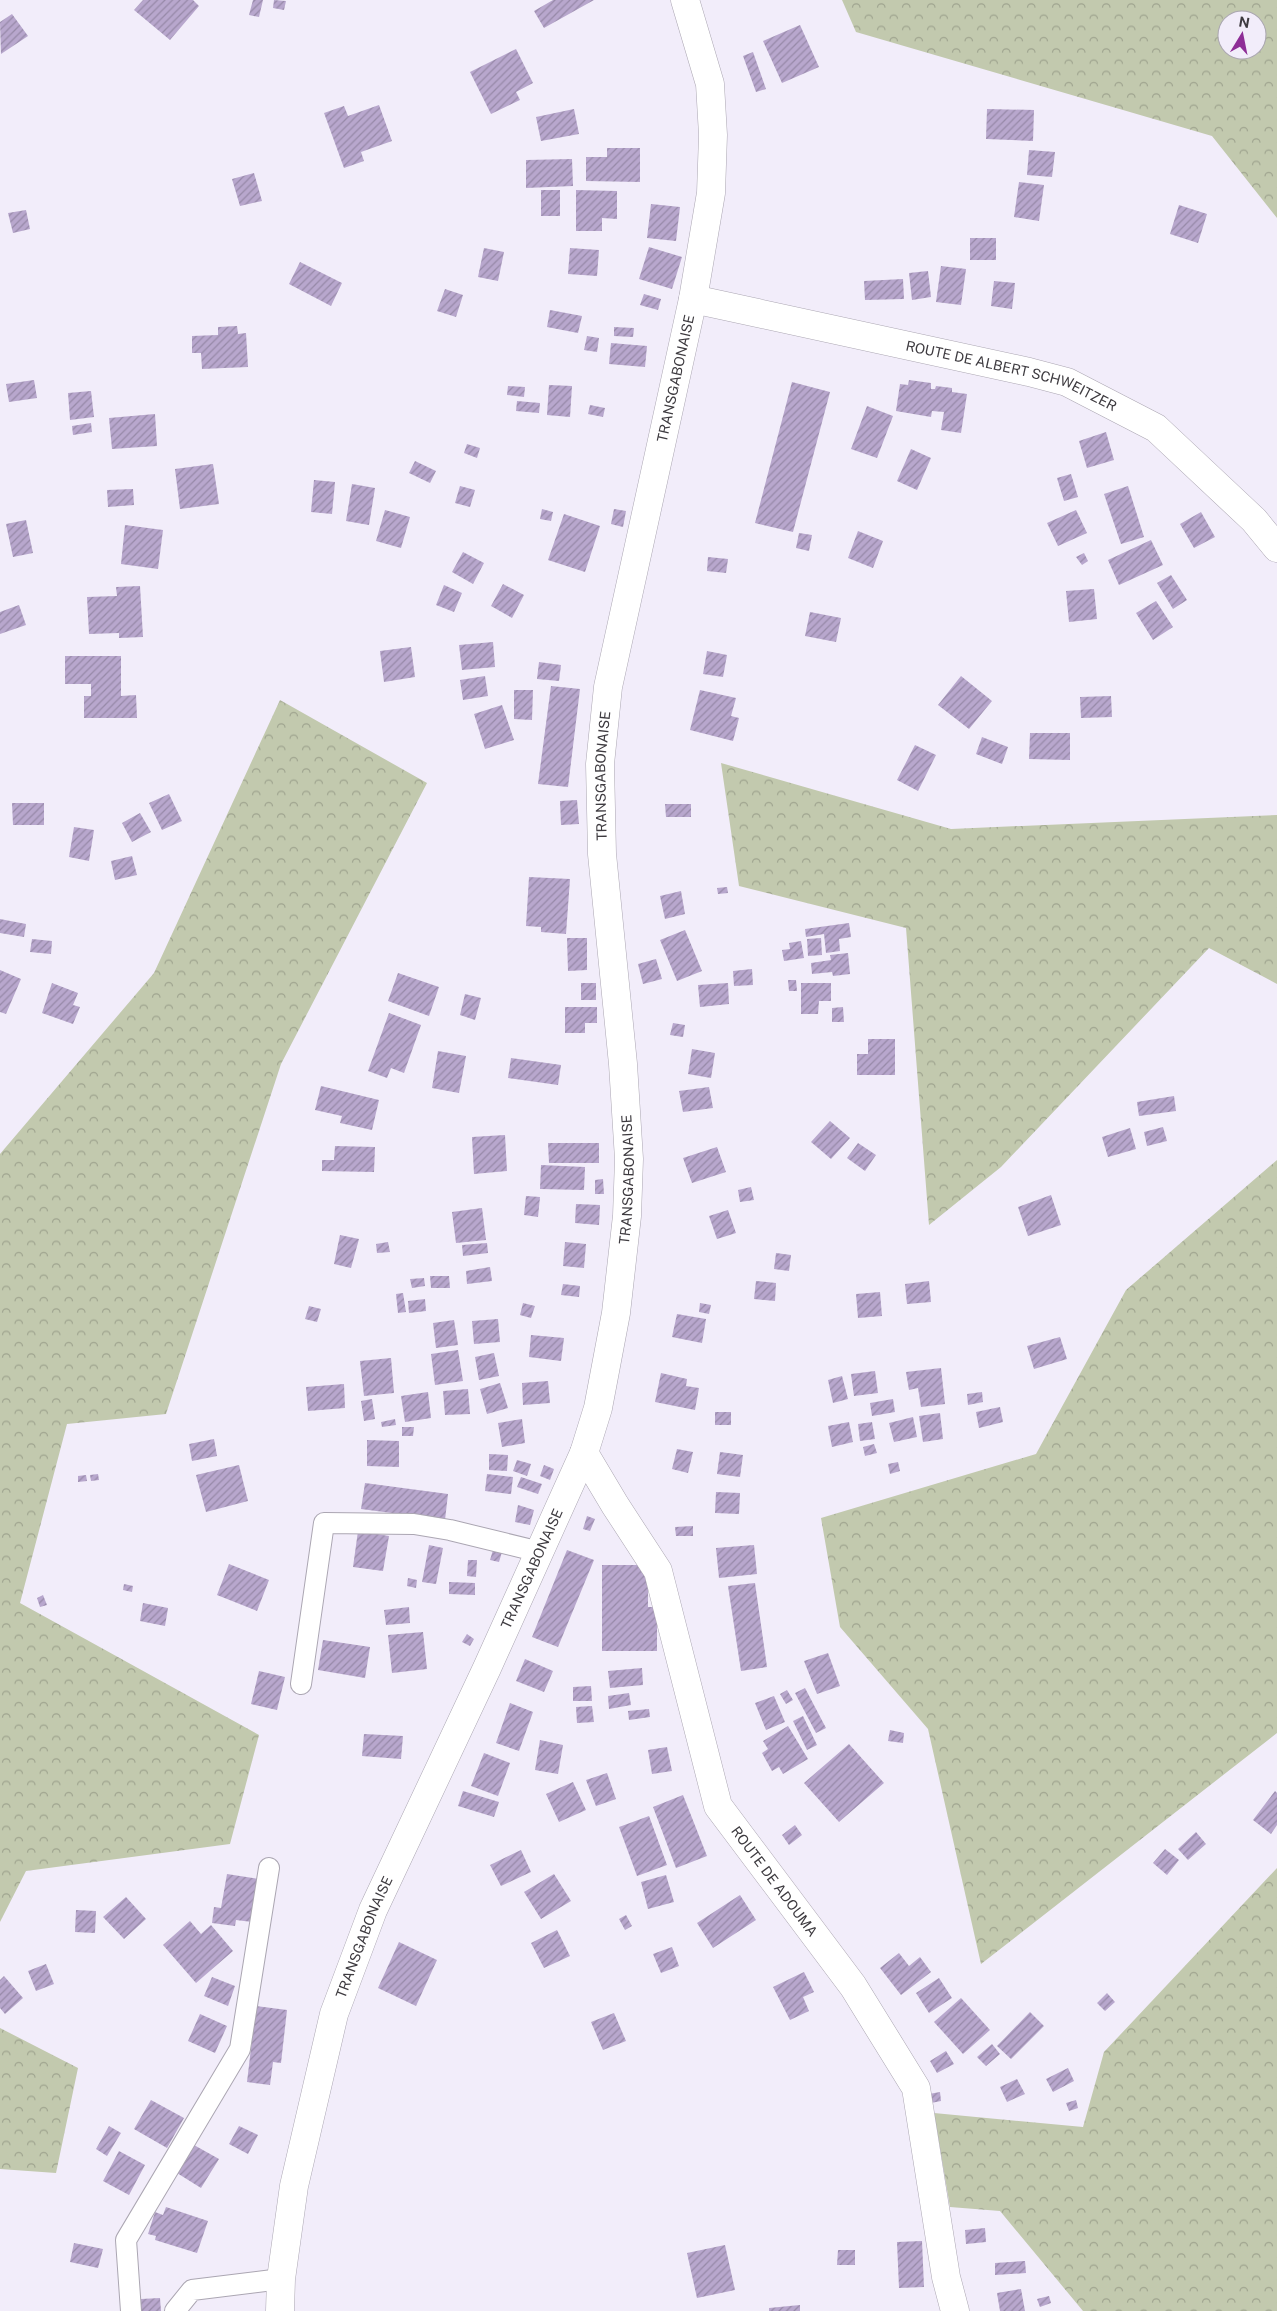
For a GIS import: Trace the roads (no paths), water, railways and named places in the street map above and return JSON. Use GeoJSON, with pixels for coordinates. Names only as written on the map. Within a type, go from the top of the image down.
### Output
{"type":"FeatureCollection","features":[{"type":"Feature","properties":{"kind":"main road","name":"TRANSGABONAISE"},"geometry":{"type":"LineString","coordinates":[[280,2311],[281,2279],[294,2186],[329,2030],[346,1979],[373,1910],[540,1552],[584,1453],[598,1408],[616,1313],[627,1216],[629,1159],[623,1064],[602,854],[600,773],[608,687],[693,299],[711,193],[713,135],[710,84],[685,0]]}},
{"type":"Feature","properties":{"kind":"main road","name":"ROUTE DE ALBERT SCHWEITZER"},"geometry":{"type":"LineString","coordinates":[[693,299],[1029,372],[1067,382],[1156,428],[1254,520],[1277,548]]}},
{"type":"Feature","properties":{"kind":"main road","name":"ROUTE DE ADOUMA"},"geometry":{"type":"LineString","coordinates":[[584,1453],[658,1571],[718,1806],[853,1986],[916,2088],[946,2278],[955,2311]]}},
{"type":"Feature","properties":{"kind":"street"},"geometry":{"type":"LineString","coordinates":[[301,1684],[324,1523],[414,1524],[450,1530],[540,1552]]}},
{"type":"Feature","properties":{"kind":"street"},"geometry":{"type":"LineString","coordinates":[[131,2311],[126,2240],[240,2049],[269,1868]]}},
{"type":"Feature","properties":{"kind":"street"},"geometry":{"type":"LineString","coordinates":[[175,2311],[192,2290],[281,2279]]}}]}
